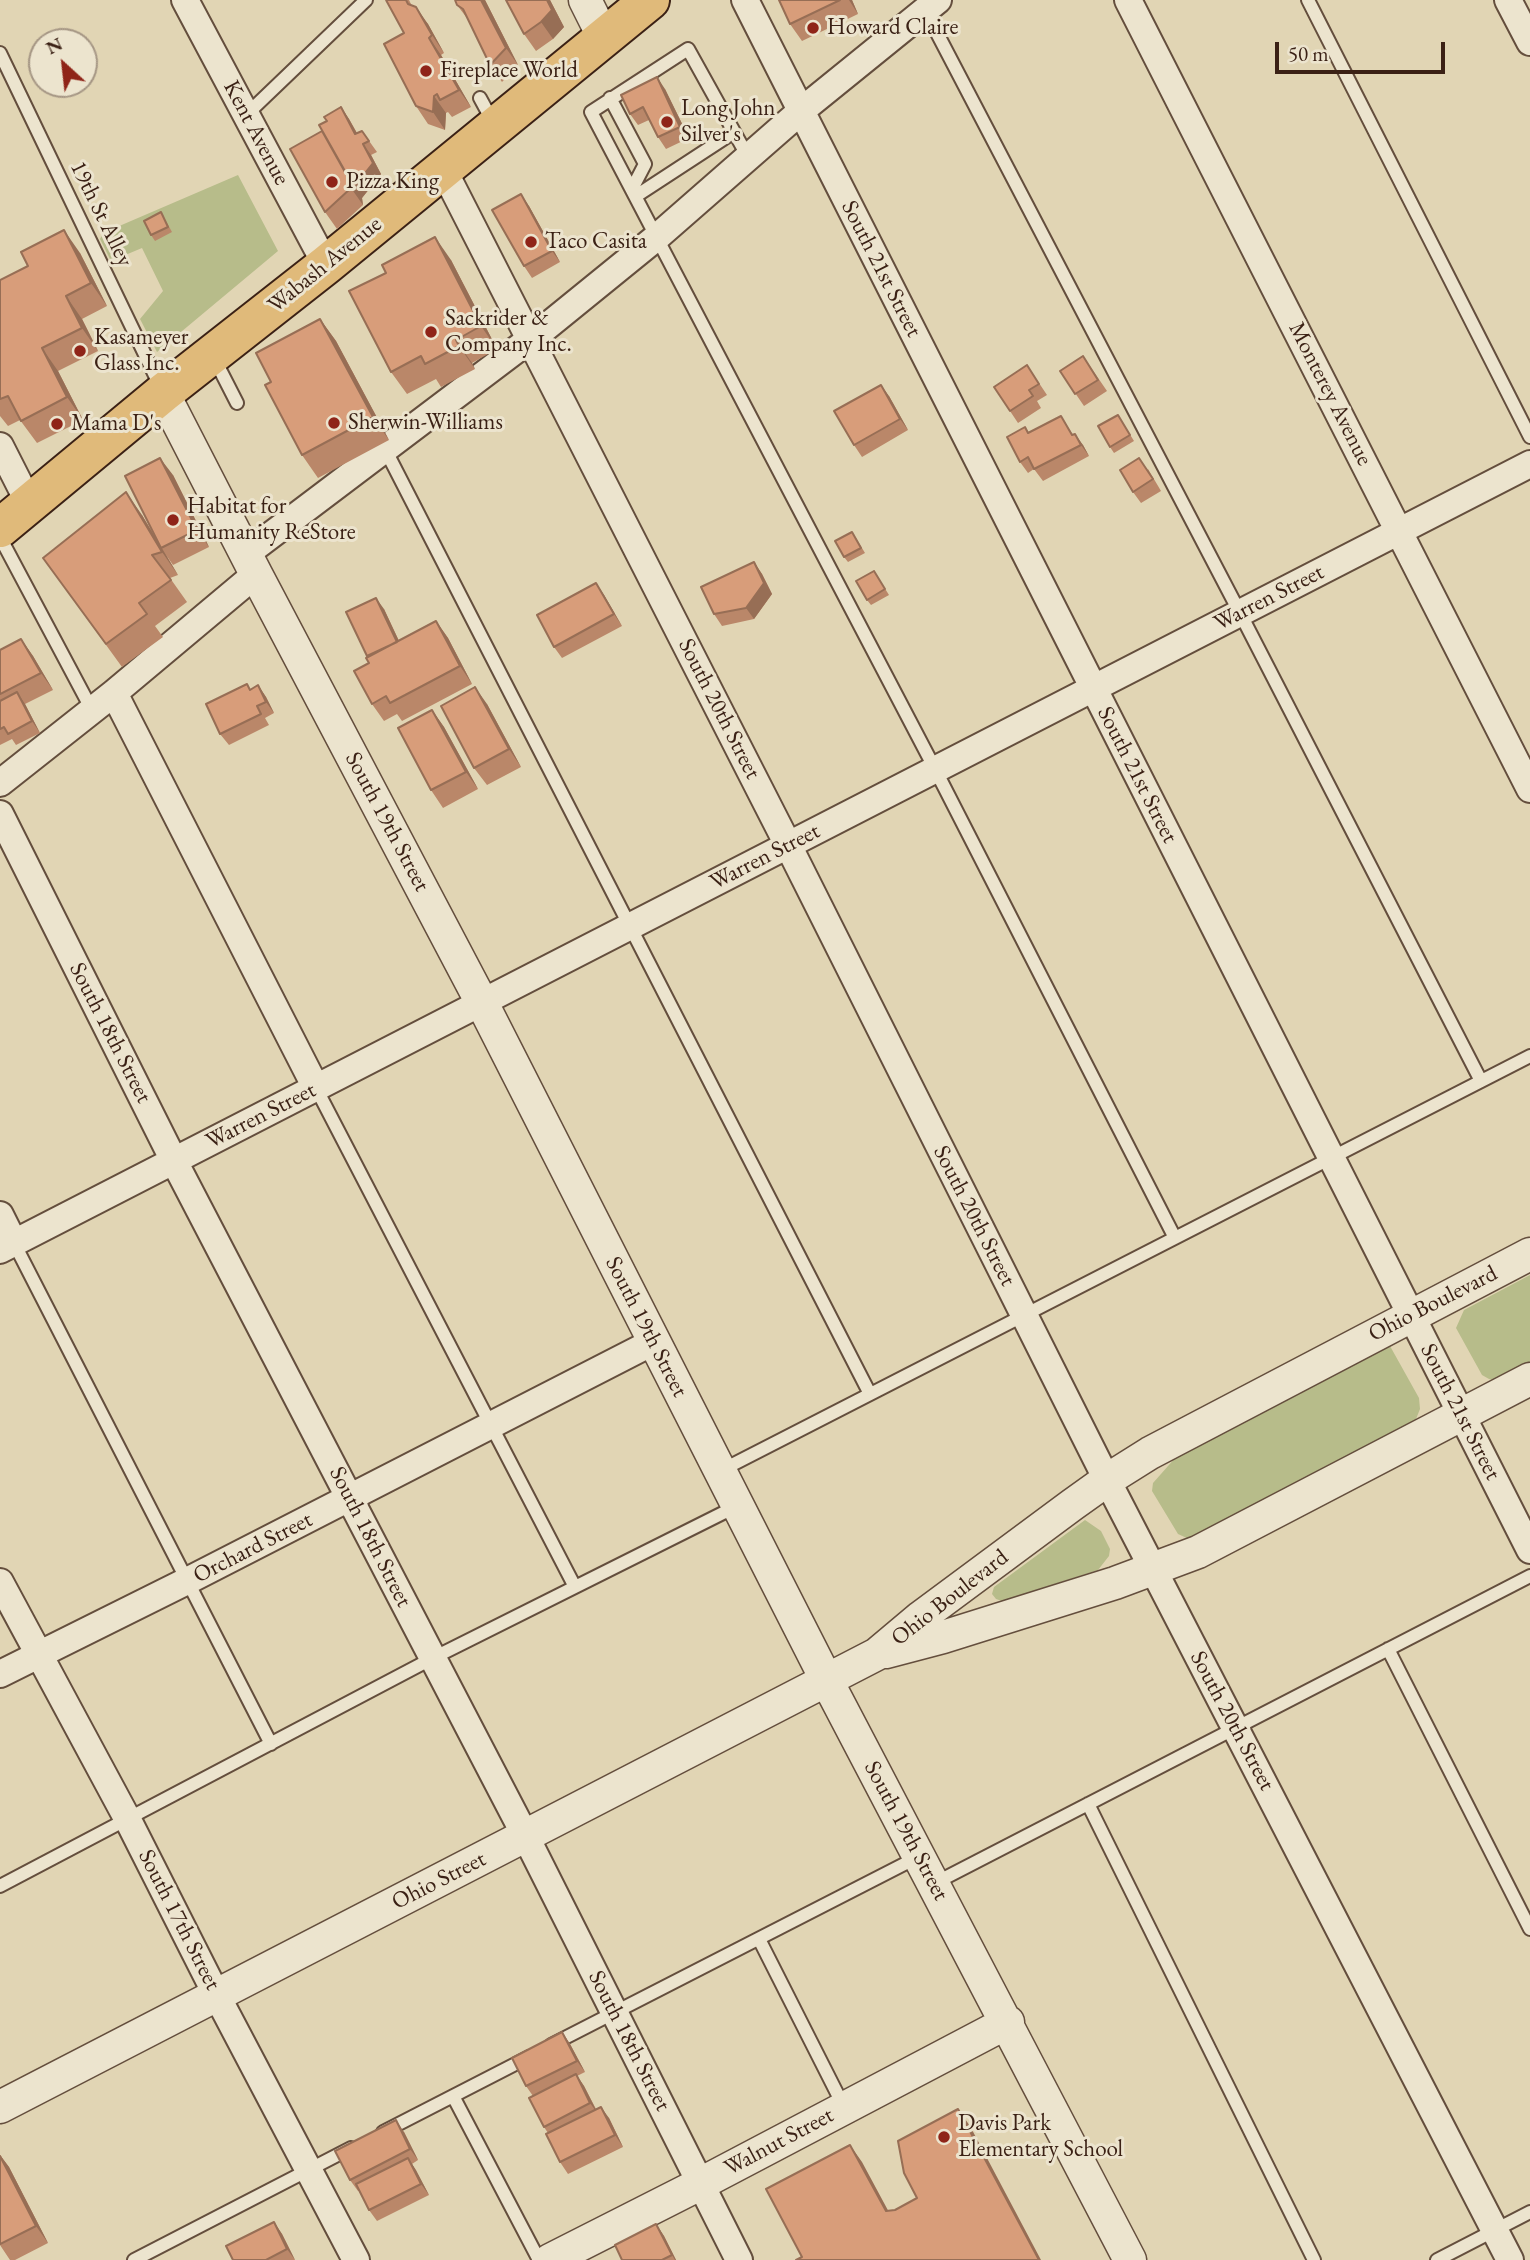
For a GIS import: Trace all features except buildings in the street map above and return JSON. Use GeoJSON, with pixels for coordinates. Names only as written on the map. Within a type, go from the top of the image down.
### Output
{"type":"FeatureCollection","features":[{"type":"Feature","properties":{"kind":"main road","name":"Wabash Avenue"},"geometry":{"type":"LineString","coordinates":[[0,528],[163,393],[443,169],[488,112],[603,36],[650,0]]}},
{"type":"Feature","properties":{"kind":"street","name":"Kent Avenue"},"geometry":{"type":"LineString","coordinates":[[185,0],[326,265]]}},
{"type":"Feature","properties":{"kind":"street"},"geometry":{"type":"LineString","coordinates":[[585,0],[603,36]]}},
{"type":"Feature","properties":{"kind":"street","name":"South 21st Street"},"geometry":{"type":"LineString","coordinates":[[745,0],[1530,1550]]}},
{"type":"Feature","properties":{"kind":"street","name":"Monterey Avenue"},"geometry":{"type":"LineString","coordinates":[[1128,0],[1530,789]]}},
{"type":"Feature","properties":{"kind":"street"},"geometry":{"type":"LineString","coordinates":[[1508,0],[1530,42]]}},
{"type":"Feature","properties":{"kind":"street"},"geometry":{"type":"LineString","coordinates":[[0,782],[114,693],[251,564],[295,506],[385,449],[530,340],[657,237],[801,111],[932,5]]}},
{"type":"Feature","properties":{"kind":"street","name":"South 20th Street"},"geometry":{"type":"LineString","coordinates":[[443,169],[788,845],[1107,1480],[1510,2260]]}},
{"type":"Feature","properties":{"kind":"street","name":"South 19th Street"},"geometry":{"type":"LineString","coordinates":[[163,393],[482,1003],[827,1681],[1008,2022],[1130,2260]]}},
{"type":"Feature","properties":{"kind":"street"},"geometry":{"type":"LineString","coordinates":[[0,446],[30,505]]}},
{"type":"Feature","properties":{"kind":"street","name":"Warren Street"},"geometry":{"type":"LineString","coordinates":[[7,1246],[1530,464]]}},
{"type":"Feature","properties":{"kind":"street"},"geometry":{"type":"LineString","coordinates":[[114,693],[316,1088]]}},
{"type":"Feature","properties":{"kind":"street","name":"South 18th Street"},"geometry":{"type":"LineString","coordinates":[[0,814],[174,1161],[526,1837],[739,2260]]}},
{"type":"Feature","properties":{"kind":"street"},"geometry":{"type":"LineString","coordinates":[[0,1216],[7,1246]]}},
{"type":"Feature","properties":{"kind":"street","name":"Ohio Boulevard"},"geometry":{"type":"LineString","coordinates":[[877,1654],[921,1617],[1107,1480],[1150,1453],[1530,1254]]}},
{"type":"Feature","properties":{"kind":"street","name":"Orchard Street"},"geometry":{"type":"LineString","coordinates":[[0,1674],[653,1342]]}},
{"type":"Feature","properties":{"kind":"street","name":"Ohio Boulevard"},"geometry":{"type":"LineString","coordinates":[[877,1654],[943,1637],[1153,1570],[1198,1552],[1530,1379]]}},
{"type":"Feature","properties":{"kind":"street","name":"South 17th Street"},"geometry":{"type":"LineString","coordinates":[[0,1582],[128,1820],[356,2260]]}},
{"type":"Feature","properties":{"kind":"street","name":"Ohio Street"},"geometry":{"type":"LineString","coordinates":[[0,2106],[877,1654]]}},
{"type":"Feature","properties":{"kind":"street","name":"Walnut Street"},"geometry":{"type":"LineString","coordinates":[[550,2260],[1008,2022]]}},
{"type":"Feature","properties":{"kind":"lane"},"geometry":{"type":"LineString","coordinates":[[1308,0],[1530,437]]}},
{"type":"Feature","properties":{"kind":"lane"},"geometry":{"type":"LineString","coordinates":[[246,115],[367,1]]}},
{"type":"Feature","properties":{"kind":"lane"},"geometry":{"type":"LineString","coordinates":[[932,5],[1481,1081]]}},
{"type":"Feature","properties":{"kind":"lane"},"geometry":{"type":"LineString","coordinates":[[748,157],[688,49],[592,112],[936,769],[1175,1238]]}},
{"type":"Feature","properties":{"kind":"lane","name":"19th St Alley"},"geometry":{"type":"LineString","coordinates":[[0,54],[163,393]]}},
{"type":"Feature","properties":{"kind":"lane"},"geometry":{"type":"LineString","coordinates":[[610,98],[645,164],[634,192]]}},
{"type":"Feature","properties":{"kind":"lane"},"geometry":{"type":"LineString","coordinates":[[634,192],[734,132]]}},
{"type":"Feature","properties":{"kind":"lane"},"geometry":{"type":"LineString","coordinates":[[212,355],[237,402]]}},
{"type":"Feature","properties":{"kind":"lane"},"geometry":{"type":"LineString","coordinates":[[385,449],[870,1395]]}},
{"type":"Feature","properties":{"kind":"lane"},"geometry":{"type":"LineString","coordinates":[[0,537],[92,710]]}},
{"type":"Feature","properties":{"kind":"lane"},"geometry":{"type":"LineString","coordinates":[[720,1471],[1530,1056]]}},
{"type":"Feature","properties":{"kind":"lane"},"geometry":{"type":"LineString","coordinates":[[316,1088],[575,1587]]}},
{"type":"Feature","properties":{"kind":"lane"},"geometry":{"type":"LineString","coordinates":[[7,1246],[189,1580],[271,1744]]}},
{"type":"Feature","properties":{"kind":"lane"},"geometry":{"type":"LineString","coordinates":[[0,1886],[433,1658],[738,1506]]}},
{"type":"Feature","properties":{"kind":"lane"},"geometry":{"type":"LineString","coordinates":[[934,1884],[1530,1576]]}},
{"type":"Feature","properties":{"kind":"lane"},"geometry":{"type":"LineString","coordinates":[[1388,1649],[1530,1929]]}},
{"type":"Feature","properties":{"kind":"lane"},"geometry":{"type":"LineString","coordinates":[[1088,1804],[1314,2260]]}},
{"type":"Feature","properties":{"kind":"lane"},"geometry":{"type":"LineString","coordinates":[[134,2260],[153,2255],[308,2170],[920,1856]]}},
{"type":"Feature","properties":{"kind":"lane"},"geometry":{"type":"LineString","coordinates":[[759,1939],[844,2108]]}},
{"type":"Feature","properties":{"kind":"lane"},"geometry":{"type":"LineString","coordinates":[[453,2096],[539,2260]]}},
{"type":"Feature","properties":{"kind":"lane"},"geometry":{"type":"LineString","coordinates":[[1437,2260],[1530,2212]]}},
{"type":"Feature","properties":{"kind":"green space"},"geometry":{"type":"Polygon","coordinates":[[[238,175],[278,251],[157,352],[140,319],[163,291],[142,248],[111,261],[100,239],[103,233],[238,175]]]}},
{"type":"Feature","properties":{"kind":"green space"},"geometry":{"type":"Polygon","coordinates":[[[1530,1275],[1530,1364],[1498,1381],[1489,1379],[1482,1375],[1456,1328],[1464,1310],[1530,1275]]]}},
{"type":"Feature","properties":{"kind":"green space"},"geometry":{"type":"Polygon","coordinates":[[[1383,1345],[1390,1346],[1419,1398],[1420,1409],[1409,1430],[1189,1539],[1178,1534],[1152,1491],[1153,1483],[1176,1457],[1383,1345]]]}},
{"type":"Feature","properties":{"kind":"green space"},"geometry":{"type":"Polygon","coordinates":[[[1085,1520],[1101,1531],[1110,1549],[1109,1556],[1098,1570],[1002,1601],[996,1599],[992,1594],[994,1587],[1085,1520]]]}},
{"type":"Feature","properties":{"kind":"place","name":"Howard Claire"},"geometry":{"type":"Point","coordinates":[813,28]}},
{"type":"Feature","properties":{"kind":"place","name":"Fireplace World"},"geometry":{"type":"Point","coordinates":[426,71]}},
{"type":"Feature","properties":{"kind":"place","name":"Long John Silver's"},"geometry":{"type":"Point","coordinates":[667,122]}},
{"type":"Feature","properties":{"kind":"place","name":"Pizza King"},"geometry":{"type":"Point","coordinates":[332,182]}},
{"type":"Feature","properties":{"kind":"place","name":"Taco Casita"},"geometry":{"type":"Point","coordinates":[531,242]}},
{"type":"Feature","properties":{"kind":"place","name":"Sackrider & Company Inc."},"geometry":{"type":"Point","coordinates":[431,332]}},
{"type":"Feature","properties":{"kind":"place","name":"Kasameyer Glass Inc."},"geometry":{"type":"Point","coordinates":[80,351]}},
{"type":"Feature","properties":{"kind":"place","name":"Sherwin-Williams"},"geometry":{"type":"Point","coordinates":[334,423]}},
{"type":"Feature","properties":{"kind":"place","name":"Mama D's"},"geometry":{"type":"Point","coordinates":[57,424]}},
{"type":"Feature","properties":{"kind":"place","name":"Habitat for Humanity ReStore"},"geometry":{"type":"Point","coordinates":[173,520]}},
{"type":"Feature","properties":{"kind":"place","name":"Davis Park Elementary School"},"geometry":{"type":"Point","coordinates":[944,2137]}}]}
